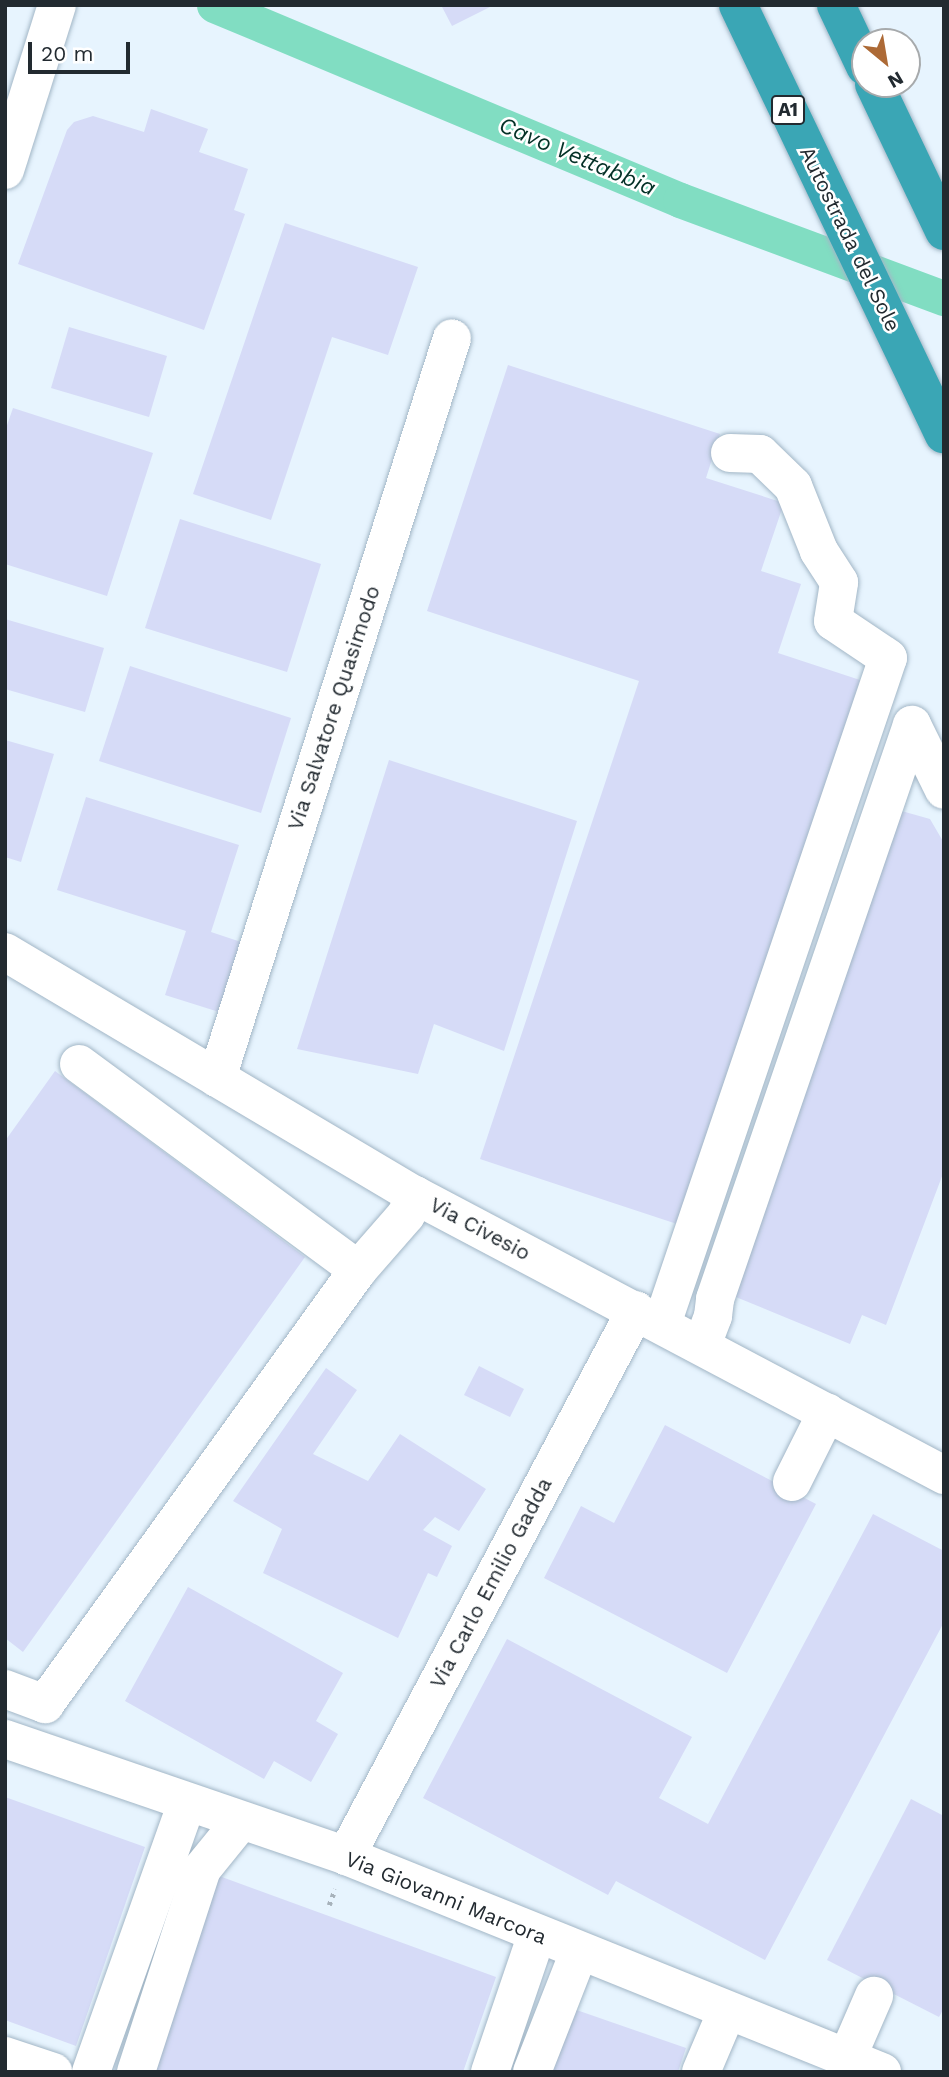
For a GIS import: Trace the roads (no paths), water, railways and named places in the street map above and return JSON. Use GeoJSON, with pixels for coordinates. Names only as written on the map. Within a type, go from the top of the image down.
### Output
{"type":"FeatureCollection","features":[{"type":"Feature","properties":{"kind":"highway","name":"Autostrada del Sole"},"geometry":{"type":"LineString","coordinates":[[738,5],[944,434]]}},
{"type":"Feature","properties":{"kind":"highway"},"geometry":{"type":"LineString","coordinates":[[836,5],[851,37]]}},
{"type":"Feature","properties":{"kind":"highway"},"geometry":{"type":"LineString","coordinates":[[881,98],[944,231]]}},
{"type":"Feature","properties":{"kind":"street"},"geometry":{"type":"LineString","coordinates":[[5,170],[57,5]]}},
{"type":"Feature","properties":{"kind":"street","name":"Via Salvatore Quasimodo"},"geometry":{"type":"LineString","coordinates":[[216,1078],[452,338]]}},
{"type":"Feature","properties":{"kind":"street","name":"Via Carlo Emilio Gadda"},"geometry":{"type":"LineString","coordinates":[[346,1856],[649,1317],[888,658],[833,621],[839,582],[819,551],[793,486],[760,453],[730,453]]}},
{"type":"Feature","properties":{"kind":"street"},"geometry":{"type":"LineString","coordinates":[[702,1345],[713,1315],[715,1299],[912,725],[944,790]]}},
{"type":"Feature","properties":{"kind":"street","name":"Via Civesio"},"geometry":{"type":"LineString","coordinates":[[15,959],[415,1195],[944,1475]]}},
{"type":"Feature","properties":{"kind":"street"},"geometry":{"type":"LineString","coordinates":[[79,1064],[358,1270]]}},
{"type":"Feature","properties":{"kind":"street"},"geometry":{"type":"LineString","coordinates":[[5,1689],[45,1704],[358,1270],[406,1215],[415,1195]]}},
{"type":"Feature","properties":{"kind":"street"},"geometry":{"type":"LineString","coordinates":[[792,1482],[827,1412]]}},
{"type":"Feature","properties":{"kind":"street","name":"Via Giovanni Marcora"},"geometry":{"type":"LineString","coordinates":[[5,1739],[346,1856],[865,2065]]}},
{"type":"Feature","properties":{"kind":"street"},"geometry":{"type":"LineString","coordinates":[[91,2072],[187,1803]]}},
{"type":"Feature","properties":{"kind":"street"},"geometry":{"type":"LineString","coordinates":[[136,2072],[202,1869],[241,1821]]}},
{"type":"Feature","properties":{"kind":"street"},"geometry":{"type":"LineString","coordinates":[[490,2072],[537,1934]]}},
{"type":"Feature","properties":{"kind":"street"},"geometry":{"type":"LineString","coordinates":[[533,2072],[579,1952]]}},
{"type":"Feature","properties":{"kind":"street"},"geometry":{"type":"LineString","coordinates":[[865,2065],[874,1996]]}},
{"type":"Feature","properties":{"kind":"street"},"geometry":{"type":"LineString","coordinates":[[701,2072],[727,2011]]}},
{"type":"Feature","properties":{"kind":"street"},"geometry":{"type":"LineString","coordinates":[[5,2056],[53,2072]]}},
{"type":"Feature","properties":{"kind":"waterway","name":"Cavo Vettabbia"},"geometry":{"type":"LineString","coordinates":[[214,5],[680,200],[944,298]]}}]}
